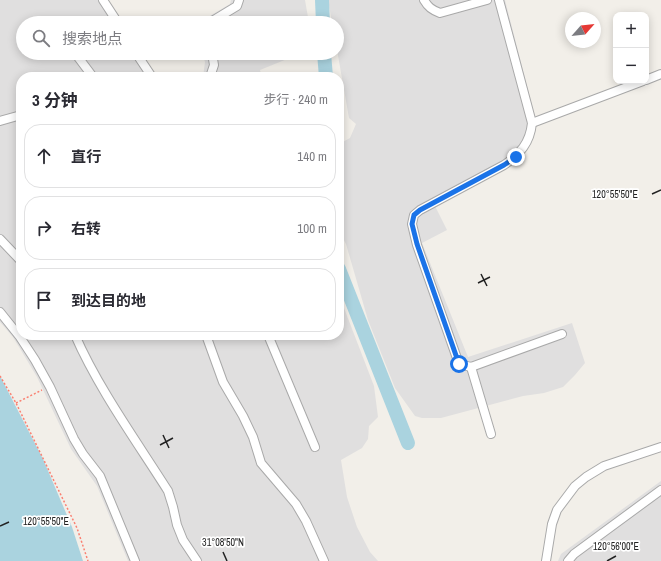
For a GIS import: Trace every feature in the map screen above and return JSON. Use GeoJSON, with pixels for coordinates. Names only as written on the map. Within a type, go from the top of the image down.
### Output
{"type":"FeatureCollection","features":[{"type":"Feature","properties":{"kind":"street"},"geometry":{"type":"LineString","coordinates":[[103,0],[113,16]]}},
{"type":"Feature","properties":{"kind":"street"},"geometry":{"type":"LineString","coordinates":[[221,16],[237,6],[239,0]]}},
{"type":"Feature","properties":{"kind":"street"},"geometry":{"type":"LineString","coordinates":[[424,0],[434,11],[440,13],[487,0]]}},
{"type":"Feature","properties":{"kind":"street"},"geometry":{"type":"LineString","coordinates":[[498,0],[532,123],[531,133],[516,157],[504,165],[420,210],[414,215],[412,224],[417,244],[459,364],[470,367],[562,334]]}},
{"type":"Feature","properties":{"kind":"street"},"geometry":{"type":"LineString","coordinates":[[80,60],[89,72]]}},
{"type":"Feature","properties":{"kind":"street"},"geometry":{"type":"LineString","coordinates":[[141,60],[149,72]]}},
{"type":"Feature","properties":{"kind":"street"},"geometry":{"type":"LineString","coordinates":[[212,72],[214,66],[213,60]]}},
{"type":"Feature","properties":{"kind":"street"},"geometry":{"type":"LineString","coordinates":[[649,79],[661,74]]}},
{"type":"Feature","properties":{"kind":"street"},"geometry":{"type":"LineString","coordinates":[[532,123],[635,84]]}},
{"type":"Feature","properties":{"kind":"street"},"geometry":{"type":"LineString","coordinates":[[0,121],[16,116]]}},
{"type":"Feature","properties":{"kind":"street"},"geometry":{"type":"LineString","coordinates":[[0,239],[16,256]]}},
{"type":"Feature","properties":{"kind":"street"},"geometry":{"type":"LineString","coordinates":[[0,312],[16,332]]}},
{"type":"Feature","properties":{"kind":"street"},"geometry":{"type":"LineString","coordinates":[[22,340],[50,387],[74,439],[83,454],[100,476],[135,561]]}},
{"type":"Feature","properties":{"kind":"street"},"geometry":{"type":"LineString","coordinates":[[78,340],[81,349],[105,392],[168,491],[174,507],[177,525],[183,540],[197,561]]}},
{"type":"Feature","properties":{"kind":"street"},"geometry":{"type":"LineString","coordinates":[[208,340],[223,382],[243,416],[253,438],[261,463],[296,504],[306,521],[324,561]]}},
{"type":"Feature","properties":{"kind":"street"},"geometry":{"type":"LineString","coordinates":[[270,340],[315,447]]}},
{"type":"Feature","properties":{"kind":"street"},"geometry":{"type":"LineString","coordinates":[[470,367],[491,434]]}},
{"type":"Feature","properties":{"kind":"street"},"geometry":{"type":"LineString","coordinates":[[546,561],[552,524],[557,510],[575,486],[604,466],[661,447]]}},
{"type":"Feature","properties":{"kind":"street"},"geometry":{"type":"LineString","coordinates":[[568,561],[574,554],[661,490]]}},
{"type":"Feature","properties":{"kind":"path"},"geometry":{"type":"LineString","coordinates":[[0,376],[16,403],[77,528],[88,561]]}},
{"type":"Feature","properties":{"kind":"path"},"geometry":{"type":"LineString","coordinates":[[16,403],[50,387]]}},
{"type":"Feature","properties":{"kind":"shaded area"},"geometry":{"type":"Polygon","coordinates":[[[0,0],[98,0],[108,16],[16,16],[16,60],[137,60],[145,72],[16,72],[16,340],[344,340],[344,308],[374,386],[378,417],[369,426],[368,439],[362,448],[341,460],[347,497],[357,527],[370,552],[378,561],[128,561],[97,486],[71,449],[37,377],[13,337],[0,322],[0,0]]]}},
{"type":"Feature","properties":{"kind":"shaded area"},"geometry":{"type":"Polygon","coordinates":[[[231,0],[305,0],[308,16],[210,16],[230,4],[231,0]]]}},
{"type":"Feature","properties":{"kind":"shaded area"},"geometry":{"type":"Polygon","coordinates":[[[328,0],[505,0],[535,117],[535,132],[530,144],[519,158],[506,168],[435,206],[447,230],[422,243],[468,357],[572,323],[585,363],[563,387],[441,418],[422,418],[415,416],[395,388],[368,320],[344,240],[344,141],[350,138],[356,124],[349,118],[344,90],[344,72],[341,72],[339,60],[344,60],[344,16],[331,16],[328,0]]]}},
{"type":"Feature","properties":{"kind":"shaded area"},"geometry":{"type":"Polygon","coordinates":[[[204,60],[285,60],[260,70],[261,72],[204,72],[204,60]]]}},
{"type":"Feature","properties":{"kind":"shaded area"},"geometry":{"type":"Polygon","coordinates":[[[661,481],[661,561],[558,561],[561,554],[661,481]]]}},
{"type":"Feature","properties":{"kind":"water"},"geometry":{"type":"Polygon","coordinates":[[[0,376],[43,459],[72,527],[83,561],[0,561],[0,376]]]}},
{"type":"Feature","properties":{"kind":"waterway"},"geometry":{"type":"LineString","coordinates":[[322,0],[323,16]]}},
{"type":"Feature","properties":{"kind":"waterway"},"geometry":{"type":"LineString","coordinates":[[325,60],[326,72]]}},
{"type":"Feature","properties":{"kind":"waterway"},"geometry":{"type":"LineString","coordinates":[[344,282],[408,443]]}},
{"type":"Feature","properties":{"kind":"route"},"geometry":{"type":"LineString","coordinates":[[459,364],[417,244],[412,224],[414,215],[420,210],[504,165],[516,157]]}}]}
